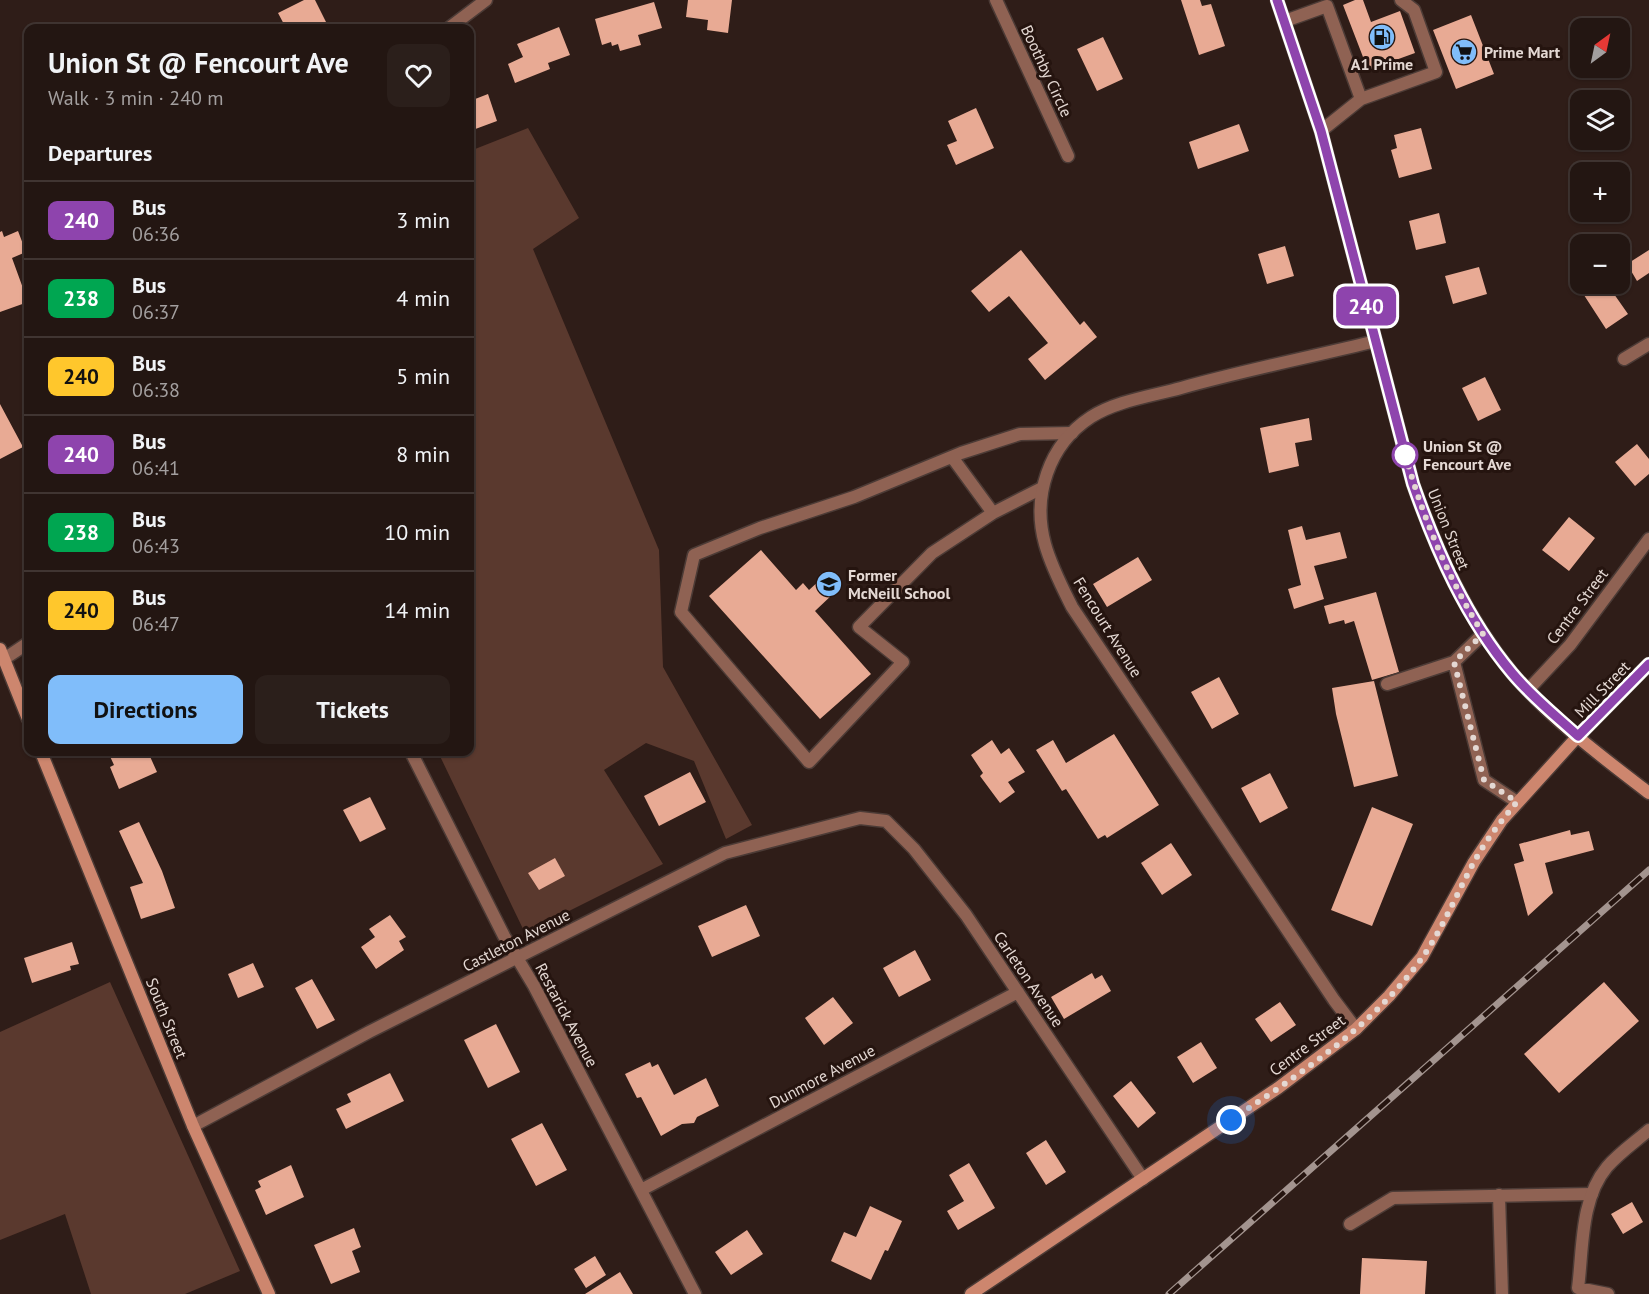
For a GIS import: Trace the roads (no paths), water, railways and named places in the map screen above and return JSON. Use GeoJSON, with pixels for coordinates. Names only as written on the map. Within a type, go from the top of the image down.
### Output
{"type":"FeatureCollection","features":[{"type":"Feature","properties":{"kind":"main road","name":"Union Street"},"geometry":{"type":"LineString","coordinates":[[1277,0],[1321,131],[1413,484],[1431,534],[1454,584],[1483,634],[1513,674],[1578,736],[1649,793]]}},
{"type":"Feature","properties":{"kind":"main road"},"geometry":{"type":"LineString","coordinates":[[2,654],[24,709]]}},
{"type":"Feature","properties":{"kind":"main road","name":"Centre Street"},"geometry":{"type":"LineString","coordinates":[[971,1294],[1278,1088],[1356,1029],[1402,982],[1422,957],[1486,843],[1517,802],[1578,736]]}},
{"type":"Feature","properties":{"kind":"main road","name":"South Street"},"geometry":{"type":"LineString","coordinates":[[44,756],[193,1126],[269,1294]]}},
{"type":"Feature","properties":{"kind":"street"},"geometry":{"type":"LineString","coordinates":[[454,24],[486,0]]}},
{"type":"Feature","properties":{"kind":"street","name":"Boothby Circle"},"geometry":{"type":"LineString","coordinates":[[996,0],[1068,156]]}},
{"type":"Feature","properties":{"kind":"street"},"geometry":{"type":"LineString","coordinates":[[1321,131],[1361,99],[1436,72],[1414,10],[1401,0]]}},
{"type":"Feature","properties":{"kind":"street"},"geometry":{"type":"LineString","coordinates":[[1285,21],[1328,3],[1361,99]]}},
{"type":"Feature","properties":{"kind":"street","name":"Fencourt Avenue"},"geometry":{"type":"LineString","coordinates":[[1356,1029],[1327,990],[1072,607],[1045,544],[1040,516],[1042,488],[1056,451],[1092,416],[1120,405],[1216,378],[1376,341]]}},
{"type":"Feature","properties":{"kind":"street"},"geometry":{"type":"LineString","coordinates":[[1624,359],[1649,344]]}},
{"type":"Feature","properties":{"kind":"street"},"geometry":{"type":"LineString","coordinates":[[1042,488],[993,513],[932,553],[859,627],[903,662],[809,762],[681,612],[694,555],[760,528],[854,497],[951,457],[1020,434],[1072,433]]}},
{"type":"Feature","properties":{"kind":"street"},"geometry":{"type":"LineString","coordinates":[[951,457],[993,513]]}},
{"type":"Feature","properties":{"kind":"street","name":"Centre Street"},"geometry":{"type":"LineString","coordinates":[[1528,690],[1570,645],[1649,539]]}},
{"type":"Feature","properties":{"kind":"street"},"geometry":{"type":"LineString","coordinates":[[1387,684],[1454,662],[1483,634]]}},
{"type":"Feature","properties":{"kind":"street"},"geometry":{"type":"LineString","coordinates":[[2,654],[24,644]]}},
{"type":"Feature","properties":{"kind":"street"},"geometry":{"type":"LineString","coordinates":[[1454,662],[1484,780],[1517,802]]}},
{"type":"Feature","properties":{"kind":"street","name":"Mill Street"},"geometry":{"type":"LineString","coordinates":[[1578,736],[1649,664]]}},
{"type":"Feature","properties":{"kind":"street","name":"Restarick Avenue"},"geometry":{"type":"LineString","coordinates":[[413,756],[695,1294]]}},
{"type":"Feature","properties":{"kind":"street","name":"Castleton Avenue"},"geometry":{"type":"LineString","coordinates":[[193,1126],[369,1032],[725,854],[806,831],[868,819]]}},
{"type":"Feature","properties":{"kind":"street","name":"Carleton Avenue"},"geometry":{"type":"LineString","coordinates":[[868,819],[886,821],[914,849],[966,915],[1143,1179]]}},
{"type":"Feature","properties":{"kind":"street","name":"Dunmore Avenue"},"geometry":{"type":"LineString","coordinates":[[641,1190],[1018,992]]}},
{"type":"Feature","properties":{"kind":"street"},"geometry":{"type":"LineString","coordinates":[[1608,1294],[1578,1291],[1587,1213],[1592,1194],[1605,1169],[1649,1130]]}},
{"type":"Feature","properties":{"kind":"street"},"geometry":{"type":"LineString","coordinates":[[1350,1224],[1393,1198],[1592,1194]]}},
{"type":"Feature","properties":{"kind":"street"},"geometry":{"type":"LineString","coordinates":[[1499,1196],[1502,1294]]}},
{"type":"Feature","properties":{"kind":"railway"},"geometry":{"type":"LineString","coordinates":[[1169,1294],[1649,870]]}},
{"type":"Feature","properties":{"kind":"place","name":"A1 Prime"},"geometry":{"type":"Point","coordinates":[1382,37]}},
{"type":"Feature","properties":{"kind":"place","name":"Prime Mart"},"geometry":{"type":"Point","coordinates":[1464,52]}},
{"type":"Feature","properties":{"kind":"place","name":"Union St @ Fencourt Ave"},"geometry":{"type":"Point","coordinates":[1405,455]}},
{"type":"Feature","properties":{"kind":"place","name":"Former McNeill School"},"geometry":{"type":"Point","coordinates":[829,584]}}]}
